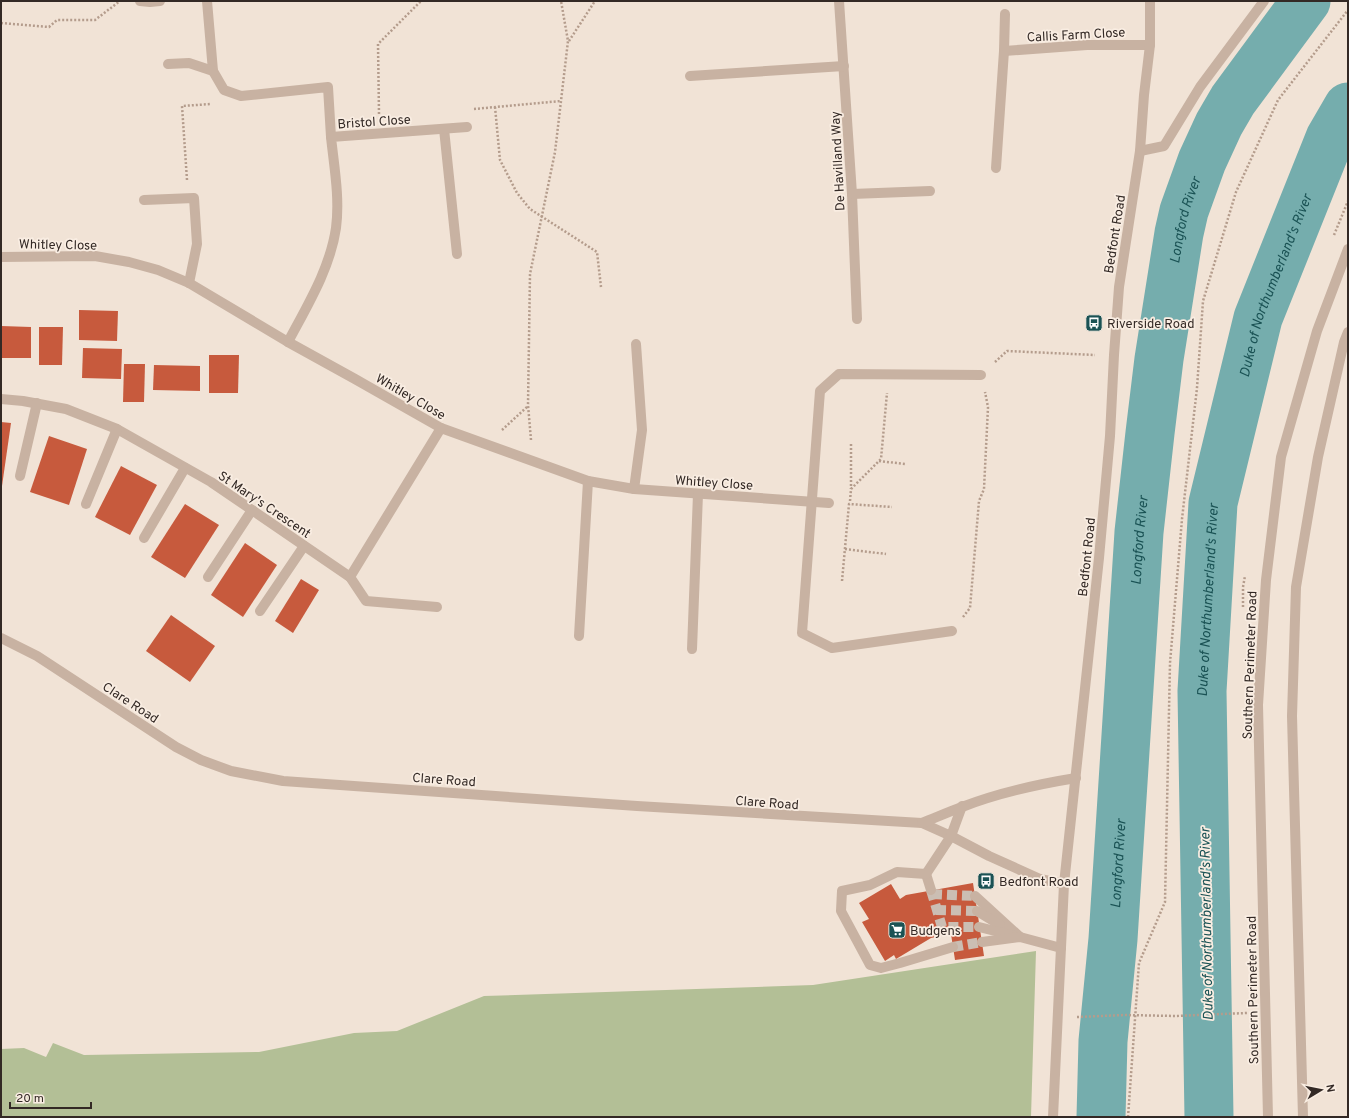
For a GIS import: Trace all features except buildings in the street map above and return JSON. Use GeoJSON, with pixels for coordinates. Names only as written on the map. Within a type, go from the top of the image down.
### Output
{"type":"FeatureCollection","features":[{"type":"Feature","properties":{"kind":"street"},"geometry":{"type":"LineString","coordinates":[[140,1],[160,1]]}},
{"type":"Feature","properties":{"kind":"street"},"geometry":{"type":"LineString","coordinates":[[207,1],[213,71],[224,90],[241,96],[328,87],[331,137]]}},
{"type":"Feature","properties":{"kind":"street","name":"De Havilland Way"},"geometry":{"type":"LineString","coordinates":[[839,1],[852,194],[857,319]]}},
{"type":"Feature","properties":{"kind":"street","name":"Bedfont Road"},"geometry":{"type":"LineString","coordinates":[[1054,1117],[1064,884],[1100,550],[1110,436],[1119,287],[1140,151],[1144,95],[1150,45],[1150,1]]}},
{"type":"Feature","properties":{"kind":"street"},"geometry":{"type":"LineString","coordinates":[[1140,151],[1164,146],[1200,87],[1264,1]]}},
{"type":"Feature","properties":{"kind":"street"},"geometry":{"type":"LineString","coordinates":[[996,168],[1004,52],[1005,14]]}},
{"type":"Feature","properties":{"kind":"street","name":"Callis Farm Close"},"geometry":{"type":"LineString","coordinates":[[1004,52],[1087,45],[1150,45]]}},
{"type":"Feature","properties":{"kind":"street"},"geometry":{"type":"LineString","coordinates":[[168,64],[189,63],[213,71]]}},
{"type":"Feature","properties":{"kind":"street"},"geometry":{"type":"LineString","coordinates":[[690,76],[844,66]]}},
{"type":"Feature","properties":{"kind":"street","name":"Bristol Close"},"geometry":{"type":"LineString","coordinates":[[288,342],[313,296],[328,261],[336,227],[337,195],[331,137],[467,128]]}},
{"type":"Feature","properties":{"kind":"street"},"geometry":{"type":"LineString","coordinates":[[444,129],[457,254]]}},
{"type":"Feature","properties":{"kind":"street"},"geometry":{"type":"LineString","coordinates":[[852,194],[930,191]]}},
{"type":"Feature","properties":{"kind":"street"},"geometry":{"type":"LineString","coordinates":[[144,200],[194,198],[197,244],[189,283]]}},
{"type":"Feature","properties":{"kind":"street","name":"Southern Perimeter Road"},"geometry":{"type":"LineString","coordinates":[[1268,1117],[1258,705],[1266,580],[1281,457],[1317,331],[1348,249]]}},
{"type":"Feature","properties":{"kind":"street","name":"Whitley Close"},"geometry":{"type":"LineString","coordinates":[[1,257],[95,256],[158,270],[189,283],[288,342],[355,378],[441,428],[588,481],[634,489],[829,503]]}},
{"type":"Feature","properties":{"kind":"street"},"geometry":{"type":"LineString","coordinates":[[1303,1117],[1292,716],[1296,587],[1318,457],[1344,342],[1348,332]]}},
{"type":"Feature","properties":{"kind":"street"},"geometry":{"type":"LineString","coordinates":[[634,489],[642,430],[636,344]]}},
{"type":"Feature","properties":{"kind":"street"},"geometry":{"type":"LineString","coordinates":[[952,631],[832,648],[802,633],[820,391],[839,374],[981,375]]}},
{"type":"Feature","properties":{"kind":"street","name":"St Mary's Crescent"},"geometry":{"type":"LineString","coordinates":[[1,399],[24,401],[66,409],[117,429],[211,482],[350,577]]}},
{"type":"Feature","properties":{"kind":"street"},"geometry":{"type":"LineString","coordinates":[[20,476],[37,403]]}},
{"type":"Feature","properties":{"kind":"street"},"geometry":{"type":"LineString","coordinates":[[437,607],[366,601],[350,577],[441,428]]}},
{"type":"Feature","properties":{"kind":"street"},"geometry":{"type":"LineString","coordinates":[[86,504],[117,429]]}},
{"type":"Feature","properties":{"kind":"street"},"geometry":{"type":"LineString","coordinates":[[144,538],[185,468]]}},
{"type":"Feature","properties":{"kind":"street"},"geometry":{"type":"LineString","coordinates":[[579,636],[588,481]]}},
{"type":"Feature","properties":{"kind":"street"},"geometry":{"type":"LineString","coordinates":[[692,649],[698,494]]}},
{"type":"Feature","properties":{"kind":"street"},"geometry":{"type":"LineString","coordinates":[[208,577],[252,510]]}},
{"type":"Feature","properties":{"kind":"street"},"geometry":{"type":"LineString","coordinates":[[260,611],[304,546]]}},
{"type":"Feature","properties":{"kind":"street","name":"Clare Road"},"geometry":{"type":"LineString","coordinates":[[1,638],[37,656],[176,747],[201,760],[231,772],[306,782],[637,806],[922,823],[1040,879],[1064,884]]}},
{"type":"Feature","properties":{"kind":"street","name":"Clare Road"},"geometry":{"type":"LineString","coordinates":[[922,823],[962,806],[1023,789],[1076,778]]}},
{"type":"Feature","properties":{"kind":"street"},"geometry":{"type":"LineString","coordinates":[[926,874],[951,836],[962,806]]}},
{"type":"Feature","properties":{"kind":"street"},"geometry":{"type":"LineString","coordinates":[[926,874],[897,872],[870,885],[842,891],[841,911],[870,965],[880,968],[900,964],[953,947]]}},
{"type":"Feature","properties":{"kind":"street"},"geometry":{"type":"LineString","coordinates":[[926,874],[931,890]]}},
{"type":"Feature","properties":{"kind":"street"},"geometry":{"type":"LineString","coordinates":[[975,896],[1020,937]]}},
{"type":"Feature","properties":{"kind":"street"},"geometry":{"type":"LineString","coordinates":[[977,911],[1020,937]]}},
{"type":"Feature","properties":{"kind":"street"},"geometry":{"type":"LineString","coordinates":[[979,926],[1061,948]]}},
{"type":"Feature","properties":{"kind":"street"},"geometry":{"type":"LineString","coordinates":[[982,942],[1020,937]]}},
{"type":"Feature","properties":{"kind":"path"},"geometry":{"type":"LineString","coordinates":[[1,23],[48,27],[57,20],[95,20],[120,1]]}},
{"type":"Feature","properties":{"kind":"path"},"geometry":{"type":"LineString","coordinates":[[380,134],[378,44],[421,1]]}},
{"type":"Feature","properties":{"kind":"path"},"geometry":{"type":"LineString","coordinates":[[532,460],[528,405],[530,274],[555,152],[568,41],[561,1]]}},
{"type":"Feature","properties":{"kind":"path"},"geometry":{"type":"LineString","coordinates":[[568,41],[595,1]]}},
{"type":"Feature","properties":{"kind":"path"},"geometry":{"type":"LineString","coordinates":[[1128,1117],[1139,963],[1165,902],[1170,663],[1182,519],[1197,388],[1203,301],[1236,192],[1278,100],[1348,10]]}},
{"type":"Feature","properties":{"kind":"path"},"geometry":{"type":"LineString","coordinates":[[188,198],[182,106],[218,103],[224,90]]}},
{"type":"Feature","properties":{"kind":"path"},"geometry":{"type":"LineString","coordinates":[[473,109],[561,101]]}},
{"type":"Feature","properties":{"kind":"path"},"geometry":{"type":"LineString","coordinates":[[495,107],[500,160],[517,193],[530,209],[597,252],[601,287]]}},
{"type":"Feature","properties":{"kind":"path"},"geometry":{"type":"LineString","coordinates":[[952,631],[970,608],[979,500],[984,489],[988,407],[981,375],[1007,351],[1114,355]]}},
{"type":"Feature","properties":{"kind":"path"},"geometry":{"type":"LineString","coordinates":[[851,490],[881,459],[888,374]]}},
{"type":"Feature","properties":{"kind":"path"},"geometry":{"type":"LineString","coordinates":[[489,445],[498,433],[528,405]]}},
{"type":"Feature","properties":{"kind":"path"},"geometry":{"type":"LineString","coordinates":[[842,581],[851,490],[851,444]]}},
{"type":"Feature","properties":{"kind":"path"},"geometry":{"type":"LineString","coordinates":[[878,461],[905,464]]}},
{"type":"Feature","properties":{"kind":"path"},"geometry":{"type":"LineString","coordinates":[[829,503],[892,507]]}},
{"type":"Feature","properties":{"kind":"path"},"geometry":{"type":"LineString","coordinates":[[845,549],[886,554]]}},
{"type":"Feature","properties":{"kind":"path"},"geometry":{"type":"LineString","coordinates":[[1077,1017],[1124,1015],[1176,1016],[1248,1013]]}},
{"type":"Feature","properties":{"kind":"green space"},"geometry":{"type":"Polygon","coordinates":[[[1036,951],[1031,1117],[1,1117],[1,1049],[24,1048],[46,1057],[53,1043],[84,1055],[259,1052],[354,1033],[397,1031],[484,996],[813,985],[1036,951]]]}},
{"type":"Feature","properties":{"kind":"waterway","name":"Longford River"},"geometry":{"type":"LineString","coordinates":[[1101,1117],[1103,1041],[1113,939],[1139,532],[1159,359],[1179,233],[1184,211],[1202,161],[1219,124],[1233,100],[1306,1]]}},
{"type":"Feature","properties":{"kind":"waterway","name":"Duke of Northumberland's River"},"geometry":{"type":"LineString","coordinates":[[1209,1117],[1202,691],[1213,503],[1258,318],[1330,138],[1348,107]]}},
{"type":"Feature","properties":{"kind":"tunnel"},"geometry":{"type":"LineString","coordinates":[[931,890],[942,927],[979,927]]}},
{"type":"Feature","properties":{"kind":"tunnel"},"geometry":{"type":"LineString","coordinates":[[932,894],[975,896]]}},
{"type":"Feature","properties":{"kind":"tunnel"},"geometry":{"type":"LineString","coordinates":[[936,910],[977,911]]}},
{"type":"Feature","properties":{"kind":"tunnel"},"geometry":{"type":"LineString","coordinates":[[953,947],[982,942]]}},
{"type":"Feature","properties":{"kind":"place","name":"Riverside Road"},"geometry":{"type":"Point","coordinates":[1094,323]}},
{"type":"Feature","properties":{"kind":"place","name":"Bedfont Road"},"geometry":{"type":"Point","coordinates":[986,881]}},
{"type":"Feature","properties":{"kind":"place","name":"Budgens"},"geometry":{"type":"Point","coordinates":[897,930]}}]}
